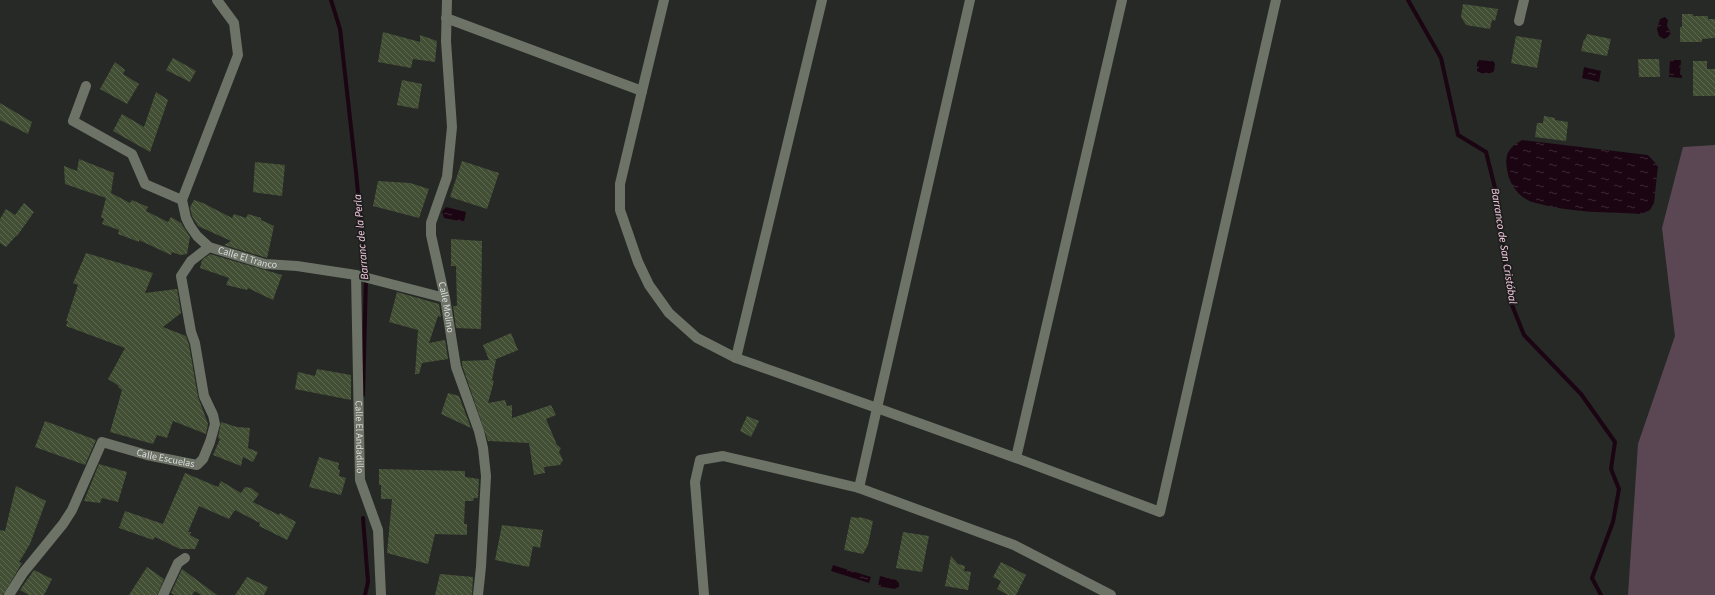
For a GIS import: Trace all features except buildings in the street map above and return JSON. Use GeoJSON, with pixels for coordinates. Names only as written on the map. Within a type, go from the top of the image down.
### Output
{"type":"FeatureCollection","features":[{"type":"Feature","properties":{"kind":"street"},"geometry":{"type":"LineString","coordinates":[[86,86],[73,121],[132,154],[145,184],[182,200],[238,55],[234,23],[217,0]]}},
{"type":"Feature","properties":{"kind":"street","name":"Calle Molino"},"geometry":{"type":"LineString","coordinates":[[447,0],[446,41],[452,127],[447,177],[431,223],[431,235],[445,298],[456,366],[479,431],[483,448],[486,476],[482,567],[478,595]]}},
{"type":"Feature","properties":{"kind":"street"},"geometry":{"type":"LineString","coordinates":[[664,0],[620,184],[620,210],[628,237],[638,262],[649,285],[669,313],[697,338],[736,358],[1016,458],[1160,512],[1276,0]]}},
{"type":"Feature","properties":{"kind":"street"},"geometry":{"type":"LineString","coordinates":[[736,358],[822,0]]}},
{"type":"Feature","properties":{"kind":"street"},"geometry":{"type":"LineString","coordinates":[[859,488],[970,0]]}},
{"type":"Feature","properties":{"kind":"street"},"geometry":{"type":"LineString","coordinates":[[1016,458],[1122,0]]}},
{"type":"Feature","properties":{"kind":"street"},"geometry":{"type":"LineString","coordinates":[[1518,21],[1524,0]]}},
{"type":"Feature","properties":{"kind":"street"},"geometry":{"type":"LineString","coordinates":[[446,18],[642,91]]}},
{"type":"Feature","properties":{"kind":"street","name":"Calle El Tranco"},"geometry":{"type":"LineString","coordinates":[[182,200],[186,218],[190,226],[197,236],[209,247],[265,264],[356,275],[445,298]]}},
{"type":"Feature","properties":{"kind":"street","name":"Calle Escuelas"},"geometry":{"type":"LineString","coordinates":[[9,595],[32,560],[63,524],[72,510],[102,442],[148,455],[197,465],[203,459],[215,424],[213,415],[204,396],[196,343],[191,332],[181,276],[191,261],[209,247]]}},
{"type":"Feature","properties":{"kind":"street","name":"Calle El Andadillo"},"geometry":{"type":"LineString","coordinates":[[356,275],[360,480],[378,530],[381,595]]}},
{"type":"Feature","properties":{"kind":"street"},"geometry":{"type":"LineString","coordinates":[[704,595],[695,482],[700,460],[723,456],[859,488],[1014,545],[1111,595]]}},
{"type":"Feature","properties":{"kind":"street"},"geometry":{"type":"LineString","coordinates":[[163,595],[178,563],[185,558]]}},
{"type":"Feature","properties":{"kind":"shaded area"},"geometry":{"type":"Polygon","coordinates":[[[1715,145],[1715,595],[1628,595],[1638,444],[1675,336],[1662,228],[1683,147],[1715,145]]]}},
{"type":"Feature","properties":{"kind":"water"},"geometry":{"type":"Polygon","coordinates":[[[1665,17],[1668,20],[1667,26],[1671,33],[1664,39],[1659,36],[1657,29],[1660,19],[1665,17]]]}},
{"type":"Feature","properties":{"kind":"water"},"geometry":{"type":"Polygon","coordinates":[[[1479,60],[1493,61],[1495,64],[1494,71],[1486,74],[1477,71],[1477,63],[1479,60]]]}},
{"type":"Feature","properties":{"kind":"water"},"geometry":{"type":"Polygon","coordinates":[[[1670,60],[1681,60],[1680,75],[1682,75],[1682,78],[1669,77],[1670,60]]]}},
{"type":"Feature","properties":{"kind":"water"},"geometry":{"type":"Polygon","coordinates":[[[1584,67],[1601,71],[1599,82],[1582,78],[1584,67]]]}},
{"type":"Feature","properties":{"kind":"water"},"geometry":{"type":"Polygon","coordinates":[[[1522,140],[1648,155],[1658,166],[1654,203],[1650,210],[1641,214],[1577,211],[1529,201],[1522,197],[1513,186],[1509,178],[1506,163],[1507,155],[1511,148],[1522,140]]]}},
{"type":"Feature","properties":{"kind":"water"},"geometry":{"type":"Polygon","coordinates":[[[446,207],[466,212],[464,222],[444,218],[442,212],[446,207]]]}},
{"type":"Feature","properties":{"kind":"water"},"geometry":{"type":"Polygon","coordinates":[[[833,565],[871,577],[869,583],[831,571],[833,565]]]}},
{"type":"Feature","properties":{"kind":"water"},"geometry":{"type":"Polygon","coordinates":[[[880,576],[896,580],[899,583],[899,587],[894,589],[878,586],[880,576]]]}},
{"type":"Feature","properties":{"kind":"waterway","name":"Barranc de la Perla"},"geometry":{"type":"LineString","coordinates":[[331,0],[340,29],[366,278],[363,395]]}},
{"type":"Feature","properties":{"kind":"waterway","name":"Barranco de San Cristóbal"},"geometry":{"type":"LineString","coordinates":[[1408,0],[1441,58],[1458,135],[1486,152],[1495,188],[1510,300],[1524,335],[1581,394],[1615,442],[1611,469],[1619,489],[1613,522],[1592,578],[1601,595]]}},
{"type":"Feature","properties":{"kind":"waterway","name":"Barranc de la Perla"},"geometry":{"type":"LineString","coordinates":[[363,518],[368,582],[365,595]]}}]}
